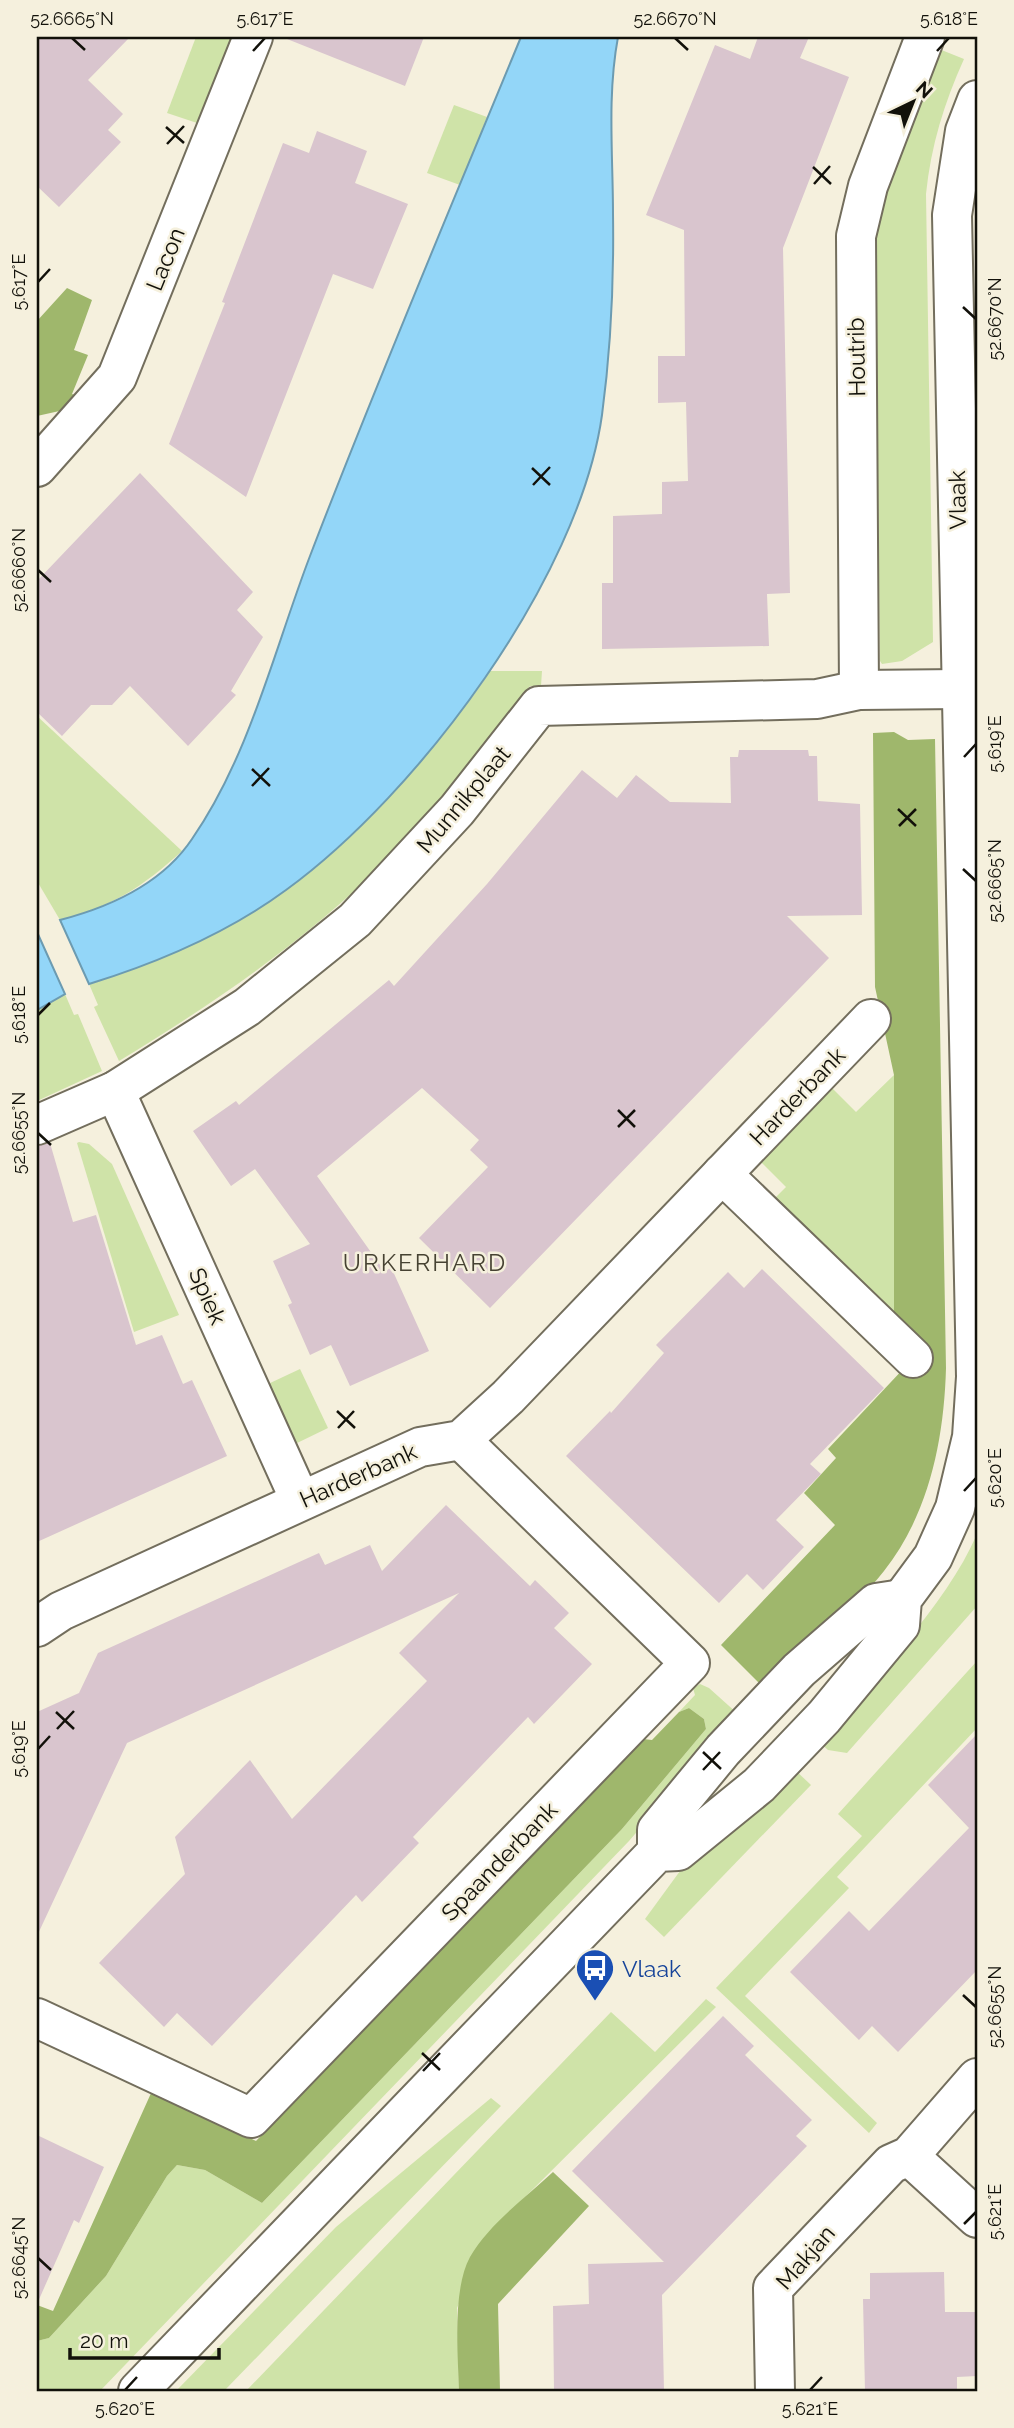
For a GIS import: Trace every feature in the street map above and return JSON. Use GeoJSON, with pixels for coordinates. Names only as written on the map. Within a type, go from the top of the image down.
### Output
{"type":"FeatureCollection","features":[{"type":"Feature","properties":{"kind":"street","name":"Lacon"},"geometry":{"type":"LineString","coordinates":[[39,460],[117,377],[253,37]]}},
{"type":"Feature","properties":{"kind":"street","name":"Houtrib"},"geometry":{"type":"LineString","coordinates":[[859,690],[856,236],[868,186],[925,37]]}},
{"type":"Feature","properties":{"kind":"street","name":"Vlaak"},"geometry":{"type":"LineString","coordinates":[[138,2391],[657,1852],[678,1851],[768,1776],[836,1704],[900,1625],[902,1599],[933,1557],[955,1508],[967,1461],[975,1409],[952,215],[965,131],[977,100]]}},
{"type":"Feature","properties":{"kind":"street","name":"Munnikplaat"},"geometry":{"type":"LineString","coordinates":[[37,1125],[115,1091],[247,1007],[355,920],[457,810],[539,706],[817,699],[859,690],[960,689]]}},
{"type":"Feature","properties":{"kind":"street","name":"Harderbank"},"geometry":{"type":"LineString","coordinates":[[37,1627],[61,1611],[420,1447],[461,1440],[508,1397],[872,1019]]}},
{"type":"Feature","properties":{"kind":"street","name":"Spiek"},"geometry":{"type":"LineString","coordinates":[[115,1091],[300,1500]]}},
{"type":"Feature","properties":{"kind":"street"},"geometry":{"type":"LineString","coordinates":[[722,1174],[913,1358]]}},
{"type":"Feature","properties":{"kind":"street","name":"Spaanderbank"},"geometry":{"type":"LineString","coordinates":[[37,2018],[251,2118],[690,1664],[461,1440]]}},
{"type":"Feature","properties":{"kind":"street","name":"Vlaak"},"geometry":{"type":"LineString","coordinates":[[657,1852],[657,1830],[723,1750],[799,1670],[876,1603],[902,1599]]}},
{"type":"Feature","properties":{"kind":"street","name":"Makjan"},"geometry":{"type":"LineString","coordinates":[[775,2391],[773,2288],[891,2164],[909,2156],[977,2078]]}},
{"type":"Feature","properties":{"kind":"street"},"geometry":{"type":"LineString","coordinates":[[909,2156],[977,2218]]}},
{"type":"Feature","properties":{"kind":"green space"},"geometry":{"type":"Polygon","coordinates":[[[196,37],[235,37],[200,124],[167,113],[196,37]]]}},
{"type":"Feature","properties":{"kind":"green space"},"geometry":{"type":"Polygon","coordinates":[[[939,49],[964,59],[939,125],[926,194],[933,642],[902,661],[882,664],[875,240],[893,171],[939,49]]]}},
{"type":"Feature","properties":{"kind":"green space"},"geometry":{"type":"Polygon","coordinates":[[[454,105],[487,117],[460,185],[427,173],[454,105]]]}},
{"type":"Feature","properties":{"kind":"green space"},"geometry":{"type":"Polygon","coordinates":[[[67,288],[92,300],[74,350],[88,355],[72,394],[78,396],[64,410],[37,416],[37,321],[67,288]]]}},
{"type":"Feature","properties":{"kind":"green space"},"geometry":{"type":"Polygon","coordinates":[[[490,671],[542,671],[541,686],[530,686],[445,796],[389,858],[326,916],[260,968],[119,1061],[94,1007],[98,1005],[89,984],[187,946],[230,924],[309,870],[382,802],[456,718],[490,671]]]}},
{"type":"Feature","properties":{"kind":"green space"},"geometry":{"type":"Polygon","coordinates":[[[37,716],[182,851],[126,894],[96,909],[60,920],[37,881],[37,716]]]}},
{"type":"Feature","properties":{"kind":"green space"},"geometry":{"type":"Polygon","coordinates":[[[894,732],[908,740],[935,739],[946,1368],[942,1422],[923,1501],[900,1549],[871,1587],[764,1688],[721,1645],[835,1525],[804,1493],[836,1458],[828,1449],[906,1366],[894,1325],[894,1075],[875,987],[873,733],[894,732]]]}},
{"type":"Feature","properties":{"kind":"green space"},"geometry":{"type":"Polygon","coordinates":[[[65,994],[74,1015],[78,1014],[102,1071],[37,1101],[37,1010],[65,994]]]}},
{"type":"Feature","properties":{"kind":"green space"},"geometry":{"type":"Polygon","coordinates":[[[894,1075],[894,1325],[769,1204],[786,1187],[761,1162],[832,1088],[856,1112],[894,1075]]]}},
{"type":"Feature","properties":{"kind":"green space"},"geometry":{"type":"Polygon","coordinates":[[[77,1143],[89,1144],[112,1164],[179,1315],[134,1332],[77,1143]]]}},
{"type":"Feature","properties":{"kind":"green space"},"geometry":{"type":"Polygon","coordinates":[[[300,1369],[328,1428],[295,1444],[268,1384],[300,1369]]]}},
{"type":"Feature","properties":{"kind":"green space"},"geometry":{"type":"Polygon","coordinates":[[[977,1534],[977,1606],[847,1753],[828,1750],[819,1742],[927,1616],[963,1562],[977,1534]]]}},
{"type":"Feature","properties":{"kind":"green space"},"geometry":{"type":"Polygon","coordinates":[[[977,1661],[977,1728],[837,1877],[849,1888],[745,1996],[877,2123],[869,2133],[716,1988],[862,1836],[838,1814],[977,1661]]]}},
{"type":"Feature","properties":{"kind":"green space"},"geometry":{"type":"Polygon","coordinates":[[[700,1684],[709,1688],[738,1714],[629,1841],[100,2391],[37,2391],[37,2341],[49,2338],[106,2276],[167,2176],[177,2165],[205,2170],[262,2203],[622,1829],[706,1729],[704,1719],[689,1708],[679,1712],[695,1695],[693,1688],[700,1684]]]}},
{"type":"Feature","properties":{"kind":"green space"},"geometry":{"type":"Polygon","coordinates":[[[689,1708],[704,1719],[706,1729],[622,1829],[262,2203],[205,2170],[177,2165],[167,2176],[106,2276],[49,2338],[37,2341],[37,2305],[53,2311],[152,2091],[256,2141],[643,1739],[652,1740],[679,1712],[689,1708]]]}},
{"type":"Feature","properties":{"kind":"green space"},"geometry":{"type":"Polygon","coordinates":[[[793,1768],[811,1785],[664,1937],[645,1919],[680,1871],[793,1768]]]}},
{"type":"Feature","properties":{"kind":"green space"},"geometry":{"type":"Polygon","coordinates":[[[706,1999],[716,2007],[488,2234],[457,2308],[459,2391],[246,2391],[611,2012],[655,2052],[706,1999]]]}},
{"type":"Feature","properties":{"kind":"green space"},"geometry":{"type":"Polygon","coordinates":[[[491,2098],[501,2106],[224,2391],[176,2391],[336,2227],[491,2098]]]}},
{"type":"Feature","properties":{"kind":"green space"},"geometry":{"type":"Polygon","coordinates":[[[553,2172],[589,2206],[498,2304],[500,2391],[459,2391],[458,2304],[464,2271],[470,2257],[497,2222],[553,2172]]]}},
{"type":"Feature","properties":{"kind":"water"},"geometry":{"type":"Polygon","coordinates":[[[521,37],[618,37],[612,103],[613,265],[605,390],[587,479],[561,545],[527,612],[485,678],[438,741],[388,798],[337,849],[286,890],[217,933],[166,956],[89,984],[60,920],[116,901],[134,892],[166,869],[192,839],[230,773],[335,491],[521,37]]]}},
{"type":"Feature","properties":{"kind":"water"},"geometry":{"type":"Polygon","coordinates":[[[37,932],[65,994],[37,1010],[37,932]]]}},
{"type":"Feature","properties":{"kind":"building"},"geometry":{"type":"Polygon","coordinates":[[[37,37],[130,37],[88,80],[123,114],[108,130],[121,142],[59,207],[37,186],[37,37]]]}},
{"type":"Feature","properties":{"kind":"building"},"geometry":{"type":"Polygon","coordinates":[[[287,37],[424,37],[405,86],[287,37]]]}},
{"type":"Feature","properties":{"kind":"building"},"geometry":{"type":"Polygon","coordinates":[[[758,37],[809,37],[800,58],[849,77],[783,248],[790,593],[767,594],[769,646],[602,649],[602,583],[613,583],[613,516],[662,514],[662,482],[688,481],[686,402],[658,403],[658,356],[685,356],[684,230],[646,215],[715,45],[750,59],[758,37]]]}},
{"type":"Feature","properties":{"kind":"building"},"geometry":{"type":"Polygon","coordinates":[[[317,131],[367,151],[355,183],[408,204],[373,289],[333,274],[246,497],[169,444],[225,303],[222,302],[283,143],[309,153],[317,131]]]}},
{"type":"Feature","properties":{"kind":"building"},"geometry":{"type":"Polygon","coordinates":[[[140,473],[253,592],[237,610],[263,637],[231,691],[236,695],[188,746],[130,686],[112,705],[91,705],[62,736],[37,712],[37,581],[140,473]]]}},
{"type":"Feature","properties":{"kind":"building"},"geometry":{"type":"Polygon","coordinates":[[[739,750],[808,750],[809,756],[817,756],[818,801],[860,804],[862,915],[787,916],[829,958],[490,1308],[419,1238],[488,1167],[470,1150],[479,1140],[422,1088],[317,1176],[385,1272],[391,1267],[429,1351],[350,1386],[331,1345],[310,1355],[288,1305],[292,1303],[273,1261],[310,1244],[255,1169],[231,1186],[193,1131],[236,1101],[239,1105],[389,980],[394,986],[487,884],[582,770],[617,798],[636,775],[670,802],[731,803],[730,757],[738,757],[739,750]]]}},
{"type":"Feature","properties":{"kind":"building"},"geometry":{"type":"Polygon","coordinates":[[[50,1143],[73,1222],[96,1215],[136,1345],[162,1335],[183,1384],[192,1380],[227,1456],[37,1542],[37,1146],[50,1143]]]}},
{"type":"Feature","properties":{"kind":"building"},"geometry":{"type":"Polygon","coordinates":[[[762,1269],[884,1388],[810,1464],[821,1474],[776,1520],[804,1547],[763,1590],[747,1574],[719,1603],[566,1456],[610,1411],[611,1413],[664,1353],[656,1345],[728,1272],[744,1288],[762,1269]]]}},
{"type":"Feature","properties":{"kind":"building"},"geometry":{"type":"Polygon","coordinates":[[[446,1505],[530,1586],[535,1580],[569,1613],[554,1628],[592,1664],[534,1724],[528,1717],[413,1837],[419,1843],[362,1902],[356,1895],[212,2046],[177,2013],[164,2027],[99,1963],[185,1874],[175,1837],[250,1760],[292,1819],[427,1681],[399,1653],[459,1593],[127,1743],[37,1936],[37,1712],[79,1693],[98,1653],[319,1553],[325,1565],[370,1545],[382,1571],[446,1505]]]}},
{"type":"Feature","properties":{"kind":"building"},"geometry":{"type":"Polygon","coordinates":[[[977,1734],[977,1970],[898,2052],[872,2026],[859,2040],[790,1972],[849,1911],[869,1931],[969,1828],[928,1785],[977,1734]]]}},
{"type":"Feature","properties":{"kind":"building"},"geometry":{"type":"Polygon","coordinates":[[[723,2016],[754,2046],[745,2055],[812,2120],[796,2136],[807,2146],[662,2295],[664,2391],[554,2391],[553,2306],[589,2304],[588,2264],[664,2262],[572,2171],[723,2016]]]}},
{"type":"Feature","properties":{"kind":"building"},"geometry":{"type":"Polygon","coordinates":[[[37,2135],[104,2167],[79,2223],[74,2220],[37,2304],[37,2135]]]}},
{"type":"Feature","properties":{"kind":"building"},"geometry":{"type":"Polygon","coordinates":[[[944,2272],[945,2312],[977,2312],[977,2376],[957,2377],[957,2391],[865,2391],[863,2299],[870,2299],[870,2273],[944,2272]]]}},
{"type":"Feature","properties":{"kind":"place","name":"Vlaak"},"geometry":{"type":"Point","coordinates":[595,2002]}},
{"type":"Feature","properties":{"kind":"district","name":"URKERHARD"},"geometry":{"type":"Point","coordinates":[425,1262]}}]}
